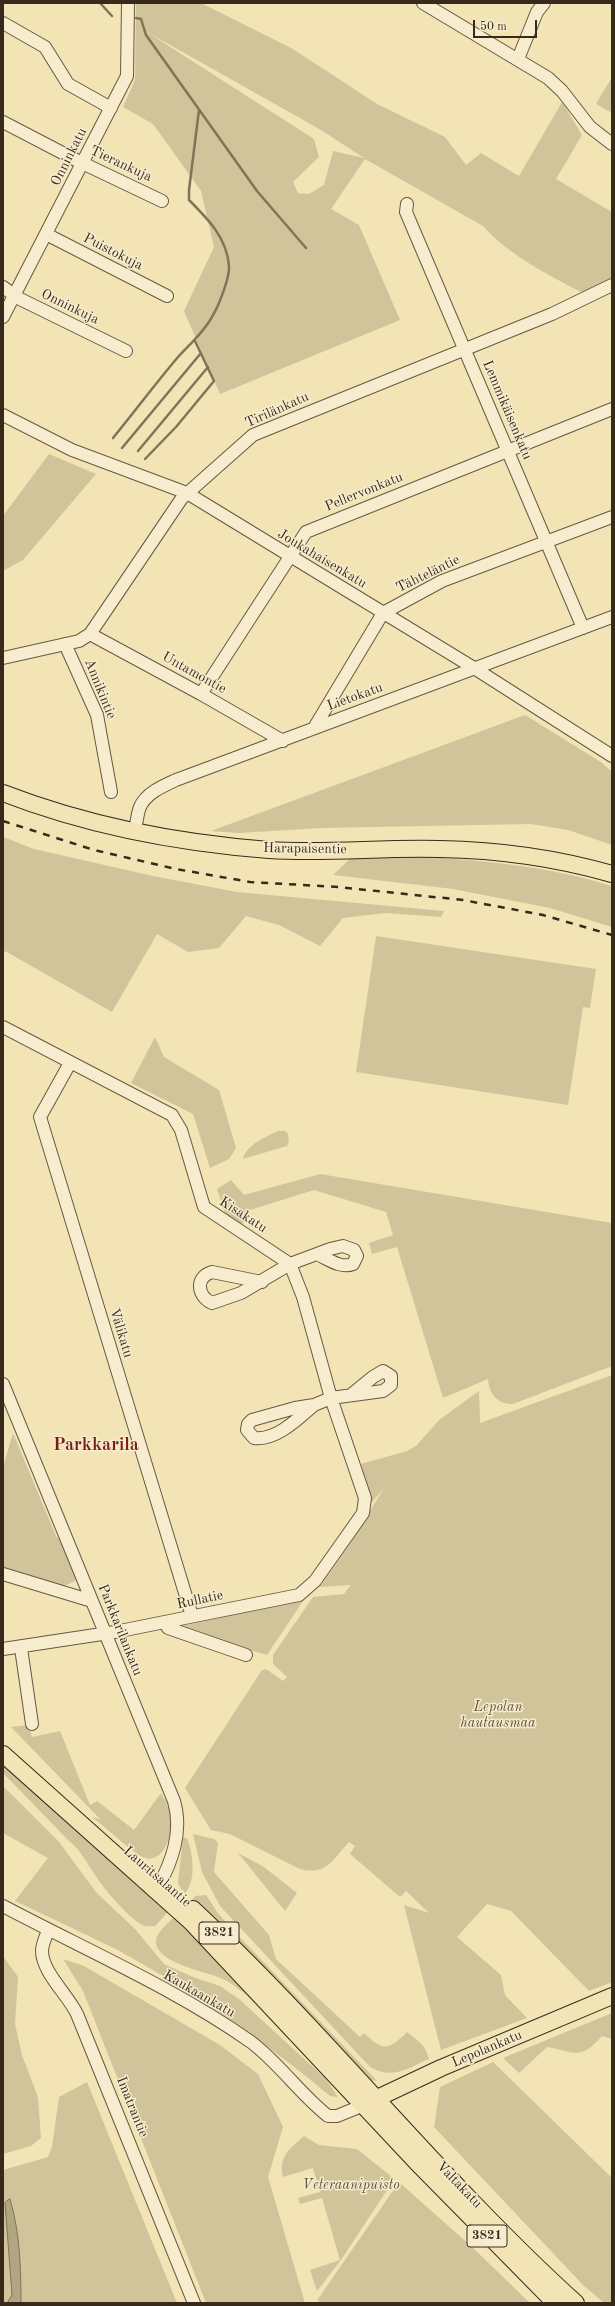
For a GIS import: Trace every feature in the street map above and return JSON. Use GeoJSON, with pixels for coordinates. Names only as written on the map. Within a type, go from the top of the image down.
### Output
{"type":"FeatureCollection","features":[{"type":"Feature","properties":{"kind":"main road","name":"Harapaisentie"},"geometry":{"type":"LineString","coordinates":[[3,793],[49,810],[134,832],[196,842],[270,850],[440,849],[484,851],[580,864],[612,874]]}},
{"type":"Feature","properties":{"kind":"main road","name":"Lauritsalantie"},"geometry":{"type":"LineString","coordinates":[[3,1754],[43,1788],[76,1821],[159,1886],[208,1940],[371,2102]]}},
{"type":"Feature","properties":{"kind":"main road","name":"Lepolankatu"},"geometry":{"type":"LineString","coordinates":[[371,2102],[441,2068],[612,1996]]}},
{"type":"Feature","properties":{"kind":"main road","name":"Valtakatu"},"geometry":{"type":"LineString","coordinates":[[371,2102],[421,2167],[555,2303]]}},
{"type":"Feature","properties":{"kind":"main road","name":"Valtakatu"},"geometry":{"type":"LineString","coordinates":[[371,2102],[576,2303]]}},
{"type":"Feature","properties":{"kind":"street","name":"Onninkatu"},"geometry":{"type":"LineString","coordinates":[[3,317],[127,76],[128,3]]}},
{"type":"Feature","properties":{"kind":"street"},"geometry":{"type":"LineString","coordinates":[[518,59],[537,12],[544,3]]}},
{"type":"Feature","properties":{"kind":"street"},"geometry":{"type":"LineString","coordinates":[[425,4],[518,59],[557,87],[590,126],[612,144]]}},
{"type":"Feature","properties":{"kind":"street"},"geometry":{"type":"LineString","coordinates":[[3,23],[45,47],[68,84],[111,108]]}},
{"type":"Feature","properties":{"kind":"street","name":"Tierankuja"},"geometry":{"type":"LineString","coordinates":[[3,122],[82,163],[162,200]]}},
{"type":"Feature","properties":{"kind":"street","name":"Lemmikäisenkatu"},"geometry":{"type":"LineString","coordinates":[[407,204],[406,212],[583,628]]}},
{"type":"Feature","properties":{"kind":"street","name":"Puistokuja"},"geometry":{"type":"LineString","coordinates":[[46,234],[167,296]]}},
{"type":"Feature","properties":{"kind":"street","name":"Tirilänkatu"},"geometry":{"type":"LineString","coordinates":[[90,634],[182,498],[253,435],[552,314],[612,285]]}},
{"type":"Feature","properties":{"kind":"street","name":"Onninkuja"},"geometry":{"type":"LineString","coordinates":[[3,288],[15,294],[18,298],[126,351]]}},
{"type":"Feature","properties":{"kind":"street","name":"Pellervonkatu"},"geometry":{"type":"LineString","coordinates":[[201,694],[289,556],[306,532],[612,409]]}},
{"type":"Feature","properties":{"kind":"street","name":"Joukahaisenkatu"},"geometry":{"type":"LineString","coordinates":[[3,415],[72,450],[187,494],[474,668],[612,756]]}},
{"type":"Feature","properties":{"kind":"street","name":"Tähteläntie"},"geometry":{"type":"LineString","coordinates":[[383,613],[442,581],[612,517]]}},
{"type":"Feature","properties":{"kind":"street"},"geometry":{"type":"LineString","coordinates":[[314,728],[383,613]]}},
{"type":"Feature","properties":{"kind":"street","name":"Lietokatu"},"geometry":{"type":"LineString","coordinates":[[134,832],[140,807],[149,796],[159,788],[282,740],[612,617]]}},
{"type":"Feature","properties":{"kind":"street"},"geometry":{"type":"LineString","coordinates":[[3,658],[78,641],[90,634]]}},
{"type":"Feature","properties":{"kind":"street","name":"Untamontie"},"geometry":{"type":"LineString","coordinates":[[90,634],[282,740]]}},
{"type":"Feature","properties":{"kind":"street","name":"Annikintie"},"geometry":{"type":"LineString","coordinates":[[65,644],[97,715],[104,742],[107,777],[111,792]]}},
{"type":"Feature","properties":{"kind":"street","name":"Kisakatu"},"geometry":{"type":"LineString","coordinates":[[3,1027],[172,1115],[181,1130],[204,1207],[290,1264]]}},
{"type":"Feature","properties":{"kind":"street","name":"Välikatu"},"geometry":{"type":"LineString","coordinates":[[70,1063],[40,1117],[192,1616]]}},
{"type":"Feature","properties":{"kind":"street"},"geometry":{"type":"LineString","coordinates":[[262,1282],[290,1264],[317,1254]]}},
{"type":"Feature","properties":{"kind":"street"},"geometry":{"type":"LineString","coordinates":[[290,1264],[303,1297],[331,1398]]}},
{"type":"Feature","properties":{"kind":"street","name":"Parkkarilankatu"},"geometry":{"type":"LineString","coordinates":[[3,1384],[168,1787],[178,1816],[177,1837],[171,1859],[159,1886]]}},
{"type":"Feature","properties":{"kind":"street"},"geometry":{"type":"LineString","coordinates":[[314,1405],[297,1420],[268,1437],[254,1438],[247,1430],[248,1424],[252,1420],[296,1408],[314,1405],[331,1398],[351,1395]]}},
{"type":"Feature","properties":{"kind":"street","name":"Rullatie"},"geometry":{"type":"LineString","coordinates":[[3,1649],[21,1648],[105,1633],[167,1625],[192,1616],[299,1595],[315,1581],[363,1513],[365,1498],[331,1398]]}},
{"type":"Feature","properties":{"kind":"street"},"geometry":{"type":"LineString","coordinates":[[3,1574],[92,1601]]}},
{"type":"Feature","properties":{"kind":"street"},"geometry":{"type":"LineString","coordinates":[[167,1625],[246,1655]]}},
{"type":"Feature","properties":{"kind":"street"},"geometry":{"type":"LineString","coordinates":[[21,1648],[32,1724]]}},
{"type":"Feature","properties":{"kind":"street","name":"Kaukaankatu"},"geometry":{"type":"LineString","coordinates":[[3,1906],[184,2001],[223,2024],[275,2062],[328,2116],[337,2116],[371,2102]]}},
{"type":"Feature","properties":{"kind":"street","name":"Imatrantie"},"geometry":{"type":"LineString","coordinates":[[48,1930],[42,1946],[43,1961],[68,1996],[77,2014],[194,2302]]}},
{"type":"Feature","properties":{"kind":"green space"},"geometry":{"type":"Polygon","coordinates":[[[136,3],[201,3],[293,49],[377,104],[445,137],[466,165],[481,153],[519,176],[562,102],[582,135],[556,179],[612,212],[612,278],[583,293],[530,264],[505,246],[483,226],[365,159],[331,209],[359,225],[400,320],[220,394],[184,311],[214,247],[201,191],[153,124],[123,107],[135,80],[136,3]],[[147,32],[314,139],[319,157],[293,182],[298,193],[309,194],[324,185],[333,151],[364,158],[321,130],[147,32]]]}},
{"type":"Feature","properties":{"kind":"green space"},"geometry":{"type":"Polygon","coordinates":[[[612,77],[612,113],[596,104],[612,77]]]}},
{"type":"Feature","properties":{"kind":"green space"},"geometry":{"type":"Polygon","coordinates":[[[49,454],[96,474],[23,560],[3,571],[3,516],[49,454]]]}},
{"type":"Feature","properties":{"kind":"green space"},"geometry":{"type":"Polygon","coordinates":[[[525,715],[601,762],[612,772],[612,845],[568,830],[531,824],[321,828],[239,833],[211,831],[525,715]]]}},
{"type":"Feature","properties":{"kind":"green space"},"geometry":{"type":"Polygon","coordinates":[[[3,837],[34,849],[153,876],[237,892],[444,911],[441,917],[385,913],[343,918],[320,946],[279,925],[246,916],[219,948],[188,952],[157,934],[112,1012],[5,951],[3,955],[3,837]]]}},
{"type":"Feature","properties":{"kind":"green space"},"geometry":{"type":"Polygon","coordinates":[[[356,853],[453,859],[517,865],[581,877],[612,886],[612,927],[550,908],[453,889],[333,875],[356,853]]]}},
{"type":"Feature","properties":{"kind":"green space"},"geometry":{"type":"Polygon","coordinates":[[[376,936],[596,969],[590,1008],[583,1007],[568,1105],[356,1072],[376,936]]]}},
{"type":"Feature","properties":{"kind":"green space"},"geometry":{"type":"Polygon","coordinates":[[[155,1037],[164,1057],[219,1090],[236,1148],[229,1159],[210,1168],[193,1114],[131,1083],[155,1037]]]}},
{"type":"Feature","properties":{"kind":"green space"},"geometry":{"type":"Polygon","coordinates":[[[278,1131],[285,1131],[288,1134],[289,1142],[287,1146],[243,1159],[248,1149],[253,1145],[278,1131]]]}},
{"type":"Feature","properties":{"kind":"green space"},"geometry":{"type":"Polygon","coordinates":[[[320,1174],[612,1223],[612,1366],[513,1404],[502,1402],[492,1394],[488,1379],[443,1398],[397,1247],[372,1254],[369,1243],[393,1235],[386,1212],[314,1190],[250,1210],[242,1225],[226,1216],[217,1189],[231,1180],[244,1195],[320,1174]]]}},
{"type":"Feature","properties":{"kind":"green space","name":"Lepolan hautausmaa"},"geometry":{"type":"Polygon","coordinates":[[[612,1375],[612,1982],[589,1991],[511,1911],[487,1904],[457,1937],[501,1975],[505,1995],[527,2018],[441,2050],[404,1905],[429,1913],[406,1891],[400,1897],[350,1854],[355,1846],[349,1842],[334,1860],[323,1868],[309,1871],[300,1869],[230,1834],[211,1830],[185,1788],[262,1670],[266,1669],[283,1681],[287,1677],[273,1664],[273,1655],[313,1597],[344,1594],[351,1585],[320,1587],[348,1547],[384,1488],[372,1502],[361,1464],[407,1451],[416,1446],[439,1420],[479,1391],[480,1423],[612,1375]]]}},
{"type":"Feature","properties":{"kind":"green space"},"geometry":{"type":"Polygon","coordinates":[[[13,1433],[56,1536],[62,1542],[77,1580],[64,1586],[3,1567],[3,1467],[13,1433]]]}},
{"type":"Feature","properties":{"kind":"green space"},"geometry":{"type":"Polygon","coordinates":[[[305,1598],[267,1655],[174,1628],[294,1601],[305,1598]]]}},
{"type":"Feature","properties":{"kind":"green space"},"geometry":{"type":"Polygon","coordinates":[[[29,1725],[32,1737],[60,1731],[90,1805],[97,1801],[134,1830],[161,1793],[168,1804],[172,1818],[170,1834],[164,1850],[152,1858],[145,1858],[127,1846],[92,1817],[100,1819],[11,1727],[29,1725]]]}},
{"type":"Feature","properties":{"kind":"green space"},"geometry":{"type":"Polygon","coordinates":[[[3,1761],[170,1910],[155,1926],[140,1924],[119,1905],[77,1849],[3,1773],[3,1761]]]}},
{"type":"Feature","properties":{"kind":"green space"},"geometry":{"type":"Polygon","coordinates":[[[3,1786],[59,1842],[96,1892],[136,1930],[164,1964],[193,1977],[220,1986],[239,1999],[325,2078],[338,2097],[330,2096],[251,2035],[166,1981],[172,1981],[116,1949],[15,1901],[48,1858],[3,1833],[3,1786]]]}},
{"type":"Feature","properties":{"kind":"green space"},"geometry":{"type":"Polygon","coordinates":[[[193,1834],[214,1839],[218,1843],[214,1872],[269,1935],[276,1959],[360,2037],[364,2033],[381,2046],[386,2046],[395,2043],[407,2032],[423,2046],[429,2059],[407,2069],[393,2073],[378,2071],[370,2067],[220,1906],[202,1872],[193,1834]]]}},
{"type":"Feature","properties":{"kind":"green space"},"geometry":{"type":"Polygon","coordinates":[[[183,1838],[187,1838],[193,1868],[191,1882],[184,1894],[178,1883],[183,1838]]]}},
{"type":"Feature","properties":{"kind":"green space"},"geometry":{"type":"Polygon","coordinates":[[[238,1853],[264,1867],[297,1893],[285,1911],[238,1853]]]}},
{"type":"Feature","properties":{"kind":"green space"},"geometry":{"type":"Polygon","coordinates":[[[206,1895],[217,1912],[230,1927],[377,2081],[371,2080],[359,2071],[225,1931],[191,1901],[195,1896],[206,1895]]]}},
{"type":"Feature","properties":{"kind":"green space"},"geometry":{"type":"Polygon","coordinates":[[[176,1915],[310,2056],[270,2016],[238,1988],[219,1977],[176,1963],[167,1958],[160,1951],[156,1944],[157,1936],[176,1915]]]}},
{"type":"Feature","properties":{"kind":"green space"},"geometry":{"type":"Polygon","coordinates":[[[3,1956],[18,1977],[15,2024],[22,2055],[38,2097],[41,2138],[31,2146],[3,2154],[3,1956]]]}},
{"type":"Feature","properties":{"kind":"green space"},"geometry":{"type":"Polygon","coordinates":[[[63,1959],[84,1966],[220,2045],[258,2074],[283,2127],[268,2177],[305,2303],[206,2303],[83,1991],[63,1959]]]}},
{"type":"Feature","properties":{"kind":"green space"},"geometry":{"type":"Polygon","coordinates":[[[612,2013],[612,2039],[602,2036],[595,2044],[583,2052],[578,2053],[547,2047],[519,2073],[503,2058],[612,2013]]]}},
{"type":"Feature","properties":{"kind":"green space"},"geometry":{"type":"Polygon","coordinates":[[[493,2062],[612,2178],[612,2303],[604,2303],[583,2285],[434,2127],[440,2087],[493,2062]]]}},
{"type":"Feature","properties":{"kind":"green space"},"geometry":{"type":"Polygon","coordinates":[[[87,2082],[177,2303],[3,2303],[3,2170],[48,2157],[52,2147],[59,2097],[87,2082]]]}},
{"type":"Feature","properties":{"kind":"green space","name":"Veteraanipuisto"},"geometry":{"type":"Polygon","coordinates":[[[304,2136],[319,2145],[357,2149],[392,2177],[391,2184],[341,2260],[317,2291],[310,2270],[340,2260],[322,2198],[300,2204],[298,2198],[320,2192],[313,2168],[283,2177],[282,2164],[286,2154],[304,2136]]]}},
{"type":"Feature","properties":{"kind":"green space"},"geometry":{"type":"Polygon","coordinates":[[[399,2182],[471,2246],[530,2303],[319,2303],[318,2299],[399,2182]]]}},
{"type":"Feature","properties":{"kind":"shaded area"},"geometry":{"type":"Polygon","coordinates":[[[10,2199],[18,2237],[21,2303],[7,2303],[12,2295],[5,2203],[10,2199]]]}},
{"type":"Feature","properties":{"kind":"waterway"},"geometry":{"type":"LineString","coordinates":[[100,3],[112,16]]}},
{"type":"Feature","properties":{"kind":"waterway"},"geometry":{"type":"LineString","coordinates":[[136,18],[141,19],[146,35],[257,191],[306,248]]}},
{"type":"Feature","properties":{"kind":"waterway"},"geometry":{"type":"LineString","coordinates":[[113,438],[178,357],[210,321],[224,291],[228,277],[229,266],[225,247],[203,214],[189,200],[199,110]]}},
{"type":"Feature","properties":{"kind":"waterway"},"geometry":{"type":"LineString","coordinates":[[145,459],[176,427],[214,381],[195,341]]}},
{"type":"Feature","properties":{"kind":"waterway"},"geometry":{"type":"LineString","coordinates":[[122,448],[201,353]]}},
{"type":"Feature","properties":{"kind":"waterway"},"geometry":{"type":"LineString","coordinates":[[138,451],[208,367]]}},
{"type":"Feature","properties":{"kind":"railway"},"geometry":{"type":"LineString","coordinates":[[3,821],[94,850],[176,869],[250,882],[338,887],[463,900],[543,915],[612,935]]}},
{"type":"Feature","properties":{"kind":"district","name":"Parkkarila"},"geometry":{"type":"Point","coordinates":[96,1445]}}]}
